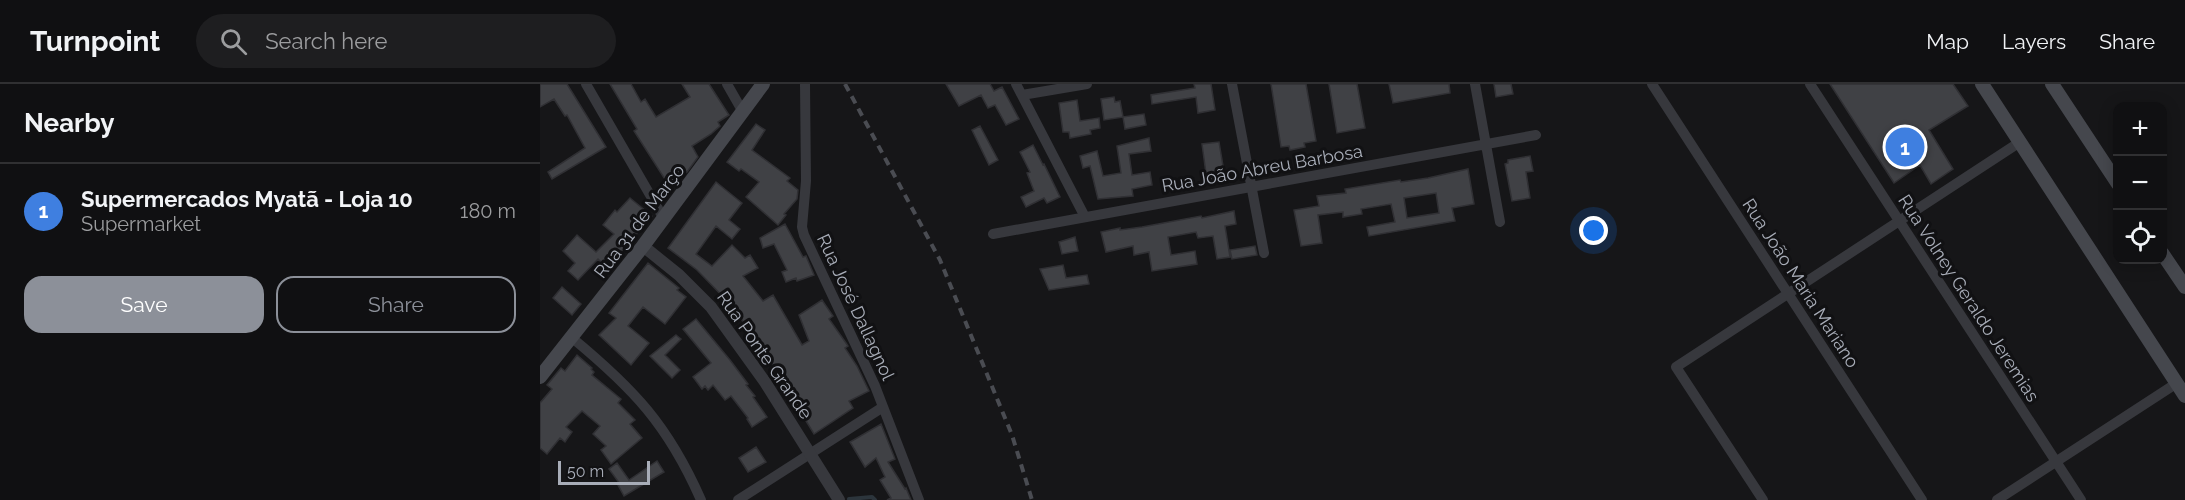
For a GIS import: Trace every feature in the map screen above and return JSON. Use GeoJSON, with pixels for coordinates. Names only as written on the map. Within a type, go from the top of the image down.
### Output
{"type":"FeatureCollection","features":[{"type":"Feature","properties":{"kind":"main road","name":"Rua 31 de Março"},"geometry":{"type":"LineString","coordinates":[[540,377],[664,219],[763,84]]}},
{"type":"Feature","properties":{"kind":"main road"},"geometry":{"type":"LineString","coordinates":[[1982,84],[2185,396]]}},
{"type":"Feature","properties":{"kind":"main road"},"geometry":{"type":"LineString","coordinates":[[2052,84],[2113,176]]}},
{"type":"Feature","properties":{"kind":"main road"},"geometry":{"type":"LineString","coordinates":[[2167,259],[2185,287]]}},
{"type":"Feature","properties":{"kind":"street"},"geometry":{"type":"LineString","coordinates":[[586,84],[664,219]]}},
{"type":"Feature","properties":{"kind":"street"},"geometry":{"type":"LineString","coordinates":[[727,84],[743,112]]}},
{"type":"Feature","properties":{"kind":"street","name":"Rua José Dallagnol"},"geometry":{"type":"LineString","coordinates":[[805,84],[806,202],[802,227],[804,235],[866,364],[919,500]]}},
{"type":"Feature","properties":{"kind":"street"},"geometry":{"type":"LineString","coordinates":[[1016,84],[1086,217]]}},
{"type":"Feature","properties":{"kind":"street"},"geometry":{"type":"LineString","coordinates":[[1022,95],[1087,84]]}},
{"type":"Feature","properties":{"kind":"street"},"geometry":{"type":"LineString","coordinates":[[1232,84],[1264,253]]}},
{"type":"Feature","properties":{"kind":"street"},"geometry":{"type":"LineString","coordinates":[[1475,84],[1500,222]]}},
{"type":"Feature","properties":{"kind":"street","name":"Rua João Maria Mariano"},"geometry":{"type":"LineString","coordinates":[[1652,84],[1922,500]]}},
{"type":"Feature","properties":{"kind":"street","name":"Rua Volney Geraldo Jeremias"},"geometry":{"type":"LineString","coordinates":[[1810,84],[2081,500]]}},
{"type":"Feature","properties":{"kind":"street","name":"Rua João Abreu Barbosa"},"geometry":{"type":"LineString","coordinates":[[993,234],[1536,135]]}},
{"type":"Feature","properties":{"kind":"street"},"geometry":{"type":"LineString","coordinates":[[1763,500],[1676,367],[2020,142]]}},
{"type":"Feature","properties":{"kind":"street","name":"Rua Ponte Grande"},"geometry":{"type":"LineString","coordinates":[[643,246],[679,275],[711,307],[765,382],[839,500]]}},
{"type":"Feature","properties":{"kind":"street"},"geometry":{"type":"LineString","coordinates":[[571,337],[612,371],[646,406],[671,440],[701,500]]}},
{"type":"Feature","properties":{"kind":"street"},"geometry":{"type":"LineString","coordinates":[[1997,500],[2176,383]]}},
{"type":"Feature","properties":{"kind":"street"},"geometry":{"type":"LineString","coordinates":[[738,500],[882,407]]}},
{"type":"Feature","properties":{"kind":"building"},"geometry":{"type":"Polygon","coordinates":[[[540,84],[567,84],[606,147],[552,179],[548,172],[585,148],[567,115],[565,116],[554,99],[540,107],[540,84]]]}},
{"type":"Feature","properties":{"kind":"building"},"geometry":{"type":"Polygon","coordinates":[[[610,84],[631,84],[641,102],[645,99],[656,117],[690,97],[682,84],[709,84],[729,115],[718,122],[720,126],[711,134],[692,146],[698,157],[687,172],[668,184],[634,131],[637,129],[610,84]]]}},
{"type":"Feature","properties":{"kind":"building"},"geometry":{"type":"Polygon","coordinates":[[[946,84],[990,84],[994,91],[1002,87],[1019,119],[1006,125],[995,105],[988,108],[981,95],[959,106],[946,84]]]}},
{"type":"Feature","properties":{"kind":"building"},"geometry":{"type":"Polygon","coordinates":[[[1194,84],[1211,84],[1215,110],[1198,113],[1196,97],[1152,104],[1151,95],[1195,88],[1194,84]]]}},
{"type":"Feature","properties":{"kind":"building"},"geometry":{"type":"Polygon","coordinates":[[[1271,84],[1306,84],[1316,141],[1304,143],[1305,147],[1290,150],[1289,146],[1281,147],[1271,84]]]}},
{"type":"Feature","properties":{"kind":"building"},"geometry":{"type":"Polygon","coordinates":[[[1329,84],[1357,84],[1365,128],[1337,133],[1329,84]]]}},
{"type":"Feature","properties":{"kind":"building"},"geometry":{"type":"Polygon","coordinates":[[[1389,84],[1449,84],[1450,93],[1393,103],[1389,84]]]}},
{"type":"Feature","properties":{"kind":"building"},"geometry":{"type":"Polygon","coordinates":[[[1494,84],[1511,84],[1513,94],[1496,97],[1494,84]]]}},
{"type":"Feature","properties":{"kind":"building"},"geometry":{"type":"Polygon","coordinates":[[[1830,84],[1953,84],[1968,106],[1929,130],[1953,169],[1931,184],[1920,165],[1894,183],[1830,84]]]}},
{"type":"Feature","properties":{"kind":"building"},"geometry":{"type":"Polygon","coordinates":[[[1114,97],[1115,102],[1120,101],[1123,117],[1104,120],[1101,99],[1114,97]]]}},
{"type":"Feature","properties":{"kind":"building"},"geometry":{"type":"Polygon","coordinates":[[[1077,100],[1080,121],[1099,118],[1100,128],[1090,130],[1091,134],[1070,138],[1069,132],[1063,132],[1059,103],[1077,100]]]}},
{"type":"Feature","properties":{"kind":"building"},"geometry":{"type":"Polygon","coordinates":[[[1144,114],[1146,125],[1125,129],[1123,117],[1144,114]]]}},
{"type":"Feature","properties":{"kind":"building"},"geometry":{"type":"Polygon","coordinates":[[[756,124],[765,130],[752,150],[790,178],[787,181],[798,190],[797,199],[778,225],[746,197],[759,182],[727,162],[756,124]]]}},
{"type":"Feature","properties":{"kind":"building"},"geometry":{"type":"Polygon","coordinates":[[[980,126],[998,160],[989,165],[972,130],[980,126]]]}},
{"type":"Feature","properties":{"kind":"building"},"geometry":{"type":"Polygon","coordinates":[[[1149,138],[1151,151],[1129,154],[1132,175],[1150,172],[1152,185],[1132,189],[1133,196],[1098,199],[1090,166],[1083,168],[1080,156],[1097,151],[1103,176],[1121,173],[1117,146],[1149,138]]]}},
{"type":"Feature","properties":{"kind":"building"},"geometry":{"type":"Polygon","coordinates":[[[1219,142],[1225,178],[1207,181],[1202,144],[1219,142]]]}},
{"type":"Feature","properties":{"kind":"building"},"geometry":{"type":"Polygon","coordinates":[[[1033,145],[1060,197],[1047,203],[1044,198],[1026,207],[1021,197],[1034,191],[1027,173],[1030,172],[1020,152],[1033,145]]]}},
{"type":"Feature","properties":{"kind":"building"},"geometry":{"type":"Polygon","coordinates":[[[1530,156],[1533,171],[1526,172],[1530,198],[1512,201],[1505,164],[1508,160],[1530,156]]]}},
{"type":"Feature","properties":{"kind":"building"},"geometry":{"type":"Polygon","coordinates":[[[1468,169],[1474,204],[1452,208],[1455,221],[1369,236],[1367,227],[1395,222],[1391,204],[1361,209],[1362,214],[1343,217],[1343,212],[1318,215],[1322,243],[1301,246],[1294,210],[1319,206],[1317,196],[1346,193],[1345,189],[1400,180],[1401,182],[1468,169]],[[1436,193],[1404,198],[1407,218],[1439,213],[1436,193]]]}},
{"type":"Feature","properties":{"kind":"building"},"geometry":{"type":"Polygon","coordinates":[[[716,182],[742,203],[729,220],[740,229],[732,239],[716,226],[696,254],[712,266],[732,245],[745,258],[750,255],[758,268],[743,276],[763,301],[773,295],[802,345],[809,341],[799,315],[822,300],[833,316],[829,319],[848,346],[845,348],[869,391],[849,401],[853,408],[814,434],[787,390],[789,389],[733,307],[697,270],[668,248],[716,182]]]}},
{"type":"Feature","properties":{"kind":"building"},"geometry":{"type":"Polygon","coordinates":[[[630,198],[652,216],[607,268],[598,259],[578,280],[568,271],[575,263],[563,251],[577,235],[596,252],[614,234],[603,225],[615,210],[617,212],[630,198]]]}},
{"type":"Feature","properties":{"kind":"building"},"geometry":{"type":"Polygon","coordinates":[[[1234,211],[1236,224],[1225,226],[1230,257],[1217,259],[1213,236],[1198,238],[1196,232],[1168,237],[1171,255],[1195,251],[1197,264],[1152,271],[1149,252],[1134,255],[1133,246],[1106,252],[1101,232],[1201,216],[1202,218],[1234,211]]]}},
{"type":"Feature","properties":{"kind":"building"},"geometry":{"type":"Polygon","coordinates":[[[785,224],[803,257],[806,256],[814,275],[786,282],[782,272],[787,270],[774,244],[763,248],[760,238],[785,224]]]}},
{"type":"Feature","properties":{"kind":"building"},"geometry":{"type":"Polygon","coordinates":[[[1075,237],[1078,251],[1062,254],[1059,242],[1075,237]]]}},
{"type":"Feature","properties":{"kind":"building"},"geometry":{"type":"Polygon","coordinates":[[[1255,246],[1257,255],[1232,259],[1230,250],[1255,246]]]}},
{"type":"Feature","properties":{"kind":"building"},"geometry":{"type":"Polygon","coordinates":[[[648,263],[679,288],[677,290],[686,297],[665,324],[643,307],[628,326],[649,343],[631,365],[599,335],[616,318],[609,313],[648,263]]]}},
{"type":"Feature","properties":{"kind":"building"},"geometry":{"type":"Polygon","coordinates":[[[1063,265],[1066,278],[1087,275],[1089,284],[1049,290],[1040,269],[1063,265]]]}},
{"type":"Feature","properties":{"kind":"building"},"geometry":{"type":"Polygon","coordinates":[[[562,287],[581,304],[572,315],[553,298],[562,287]]]}},
{"type":"Feature","properties":{"kind":"building"},"geometry":{"type":"Polygon","coordinates":[[[696,319],[748,384],[746,385],[767,417],[752,427],[731,396],[725,400],[713,385],[708,390],[705,386],[702,389],[693,377],[711,363],[683,329],[696,319]]]}},
{"type":"Feature","properties":{"kind":"building"},"geometry":{"type":"Polygon","coordinates":[[[676,335],[681,339],[665,355],[680,370],[672,378],[650,356],[676,335]]]}},
{"type":"Feature","properties":{"kind":"building"},"geometry":{"type":"Polygon","coordinates":[[[577,355],[592,368],[594,372],[592,375],[621,399],[618,403],[635,420],[630,424],[642,438],[611,464],[601,450],[606,446],[593,434],[600,426],[582,411],[566,427],[572,432],[565,442],[560,438],[547,454],[540,448],[540,403],[552,389],[547,385],[561,368],[565,371],[577,355]]]}},
{"type":"Feature","properties":{"kind":"building"},"geometry":{"type":"Polygon","coordinates":[[[881,424],[895,459],[888,462],[906,488],[911,500],[887,500],[891,498],[880,480],[885,477],[876,458],[865,467],[850,442],[881,424]]]}},
{"type":"Feature","properties":{"kind":"building"},"geometry":{"type":"Polygon","coordinates":[[[756,447],[766,462],[748,472],[739,458],[756,447]]]}},
{"type":"Feature","properties":{"kind":"building"},"geometry":{"type":"Polygon","coordinates":[[[657,461],[664,472],[624,496],[618,485],[620,484],[609,469],[617,463],[629,480],[657,461]]]}},
{"type":"Feature","properties":{"kind":"waterway"},"geometry":{"type":"LineString","coordinates":[[849,499],[872,497],[875,500]]}},
{"type":"Feature","properties":{"kind":"railway"},"geometry":{"type":"LineString","coordinates":[[845,84],[940,260],[1012,435],[1032,500]]}},
{"type":"Feature","properties":{"kind":"place","name":"Supermercados Myatã - Loja 10"},"geometry":{"type":"Point","coordinates":[1905,147]}}]}
